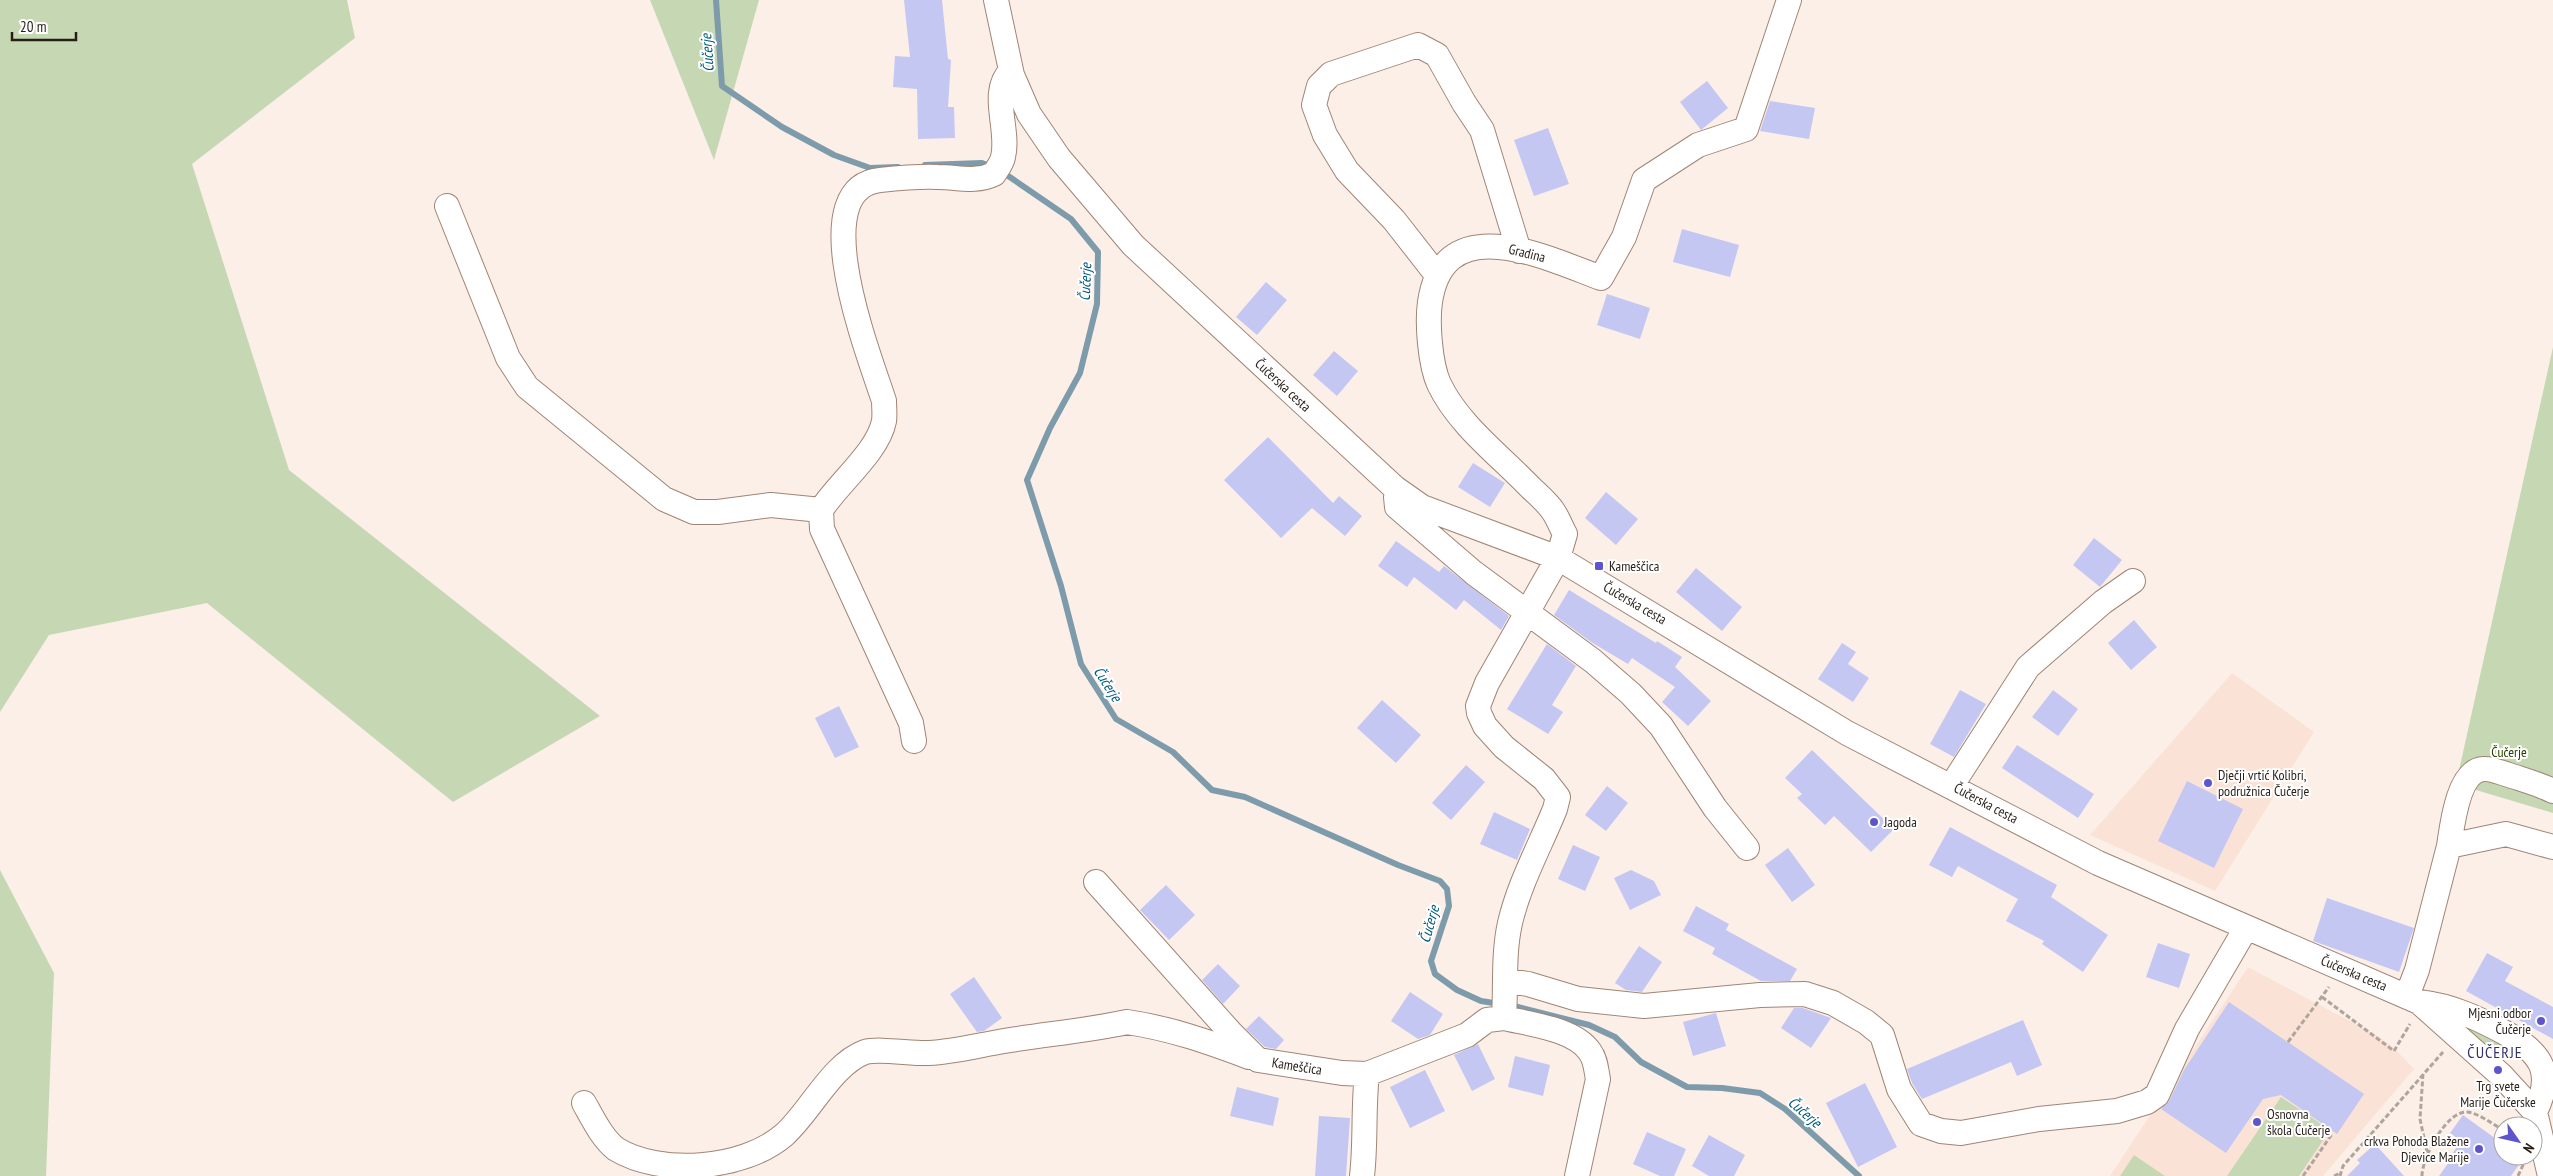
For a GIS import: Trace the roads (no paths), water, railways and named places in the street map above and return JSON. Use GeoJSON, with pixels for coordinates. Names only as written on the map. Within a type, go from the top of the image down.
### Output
{"type":"FeatureCollection","features":[{"type":"Feature","properties":{"kind":"street","name":"Čučerska cesta"},"geometry":{"type":"LineString","coordinates":[[996,0],[1011,71],[1029,114],[1059,158],[1133,245],[1395,488],[1422,507],[1558,558],[1847,733],[1952,785],[2098,863],[2246,928],[2412,1007]]}},
{"type":"Feature","properties":{"kind":"street","name":"Gradina"},"geometry":{"type":"LineString","coordinates":[[1558,558],[1565,534],[1552,510],[1462,418],[1439,383],[1428,320],[1432,287],[1437,275],[1453,254],[1468,248],[1494,245],[1545,257],[1601,278],[1624,237],[1644,180],[1698,145],[1746,129],[1789,0]]}},
{"type":"Feature","properties":{"kind":"street"},"geometry":{"type":"LineString","coordinates":[[1437,275],[1394,220],[1347,171],[1325,135],[1314,105],[1320,86],[1331,74],[1418,45],[1437,55],[1464,103],[1482,130],[1519,251]]}},
{"type":"Feature","properties":{"kind":"street"},"geometry":{"type":"LineString","coordinates":[[914,741],[911,722],[822,529],[821,510],[869,450],[878,436],[884,420],[884,401],[846,273],[842,236],[845,217],[851,201],[862,187],[878,180],[938,176],[975,180],[994,174],[1003,158],[1005,136],[1000,86],[1004,78],[1011,71]]}},
{"type":"Feature","properties":{"kind":"street"},"geometry":{"type":"LineString","coordinates":[[447,206],[508,358],[527,387],[664,499],[694,512],[718,512],[771,505],[821,510]]}},
{"type":"Feature","properties":{"kind":"street"},"geometry":{"type":"LineString","coordinates":[[1395,488],[1397,507],[1474,573],[1594,661],[1631,694],[1661,726],[1715,808],[1747,848]]}},
{"type":"Feature","properties":{"kind":"street"},"geometry":{"type":"LineString","coordinates":[[1505,1002],[1505,953],[1510,922],[1555,809],[1558,797],[1544,780],[1504,747],[1485,726],[1478,706],[1487,683],[1558,558]]}},
{"type":"Feature","properties":{"kind":"street"},"geometry":{"type":"LineString","coordinates":[[1952,785],[2028,667],[2103,602],[2133,581]]}},
{"type":"Feature","properties":{"kind":"street"},"geometry":{"type":"LineString","coordinates":[[2412,1007],[2417,970],[2449,846],[2454,817],[2465,780],[2474,772],[2491,770],[2540,785],[2553,792]]}},
{"type":"Feature","properties":{"kind":"street"},"geometry":{"type":"LineString","coordinates":[[2449,846],[2506,834],[2553,846]]}},
{"type":"Feature","properties":{"kind":"street","name":"Kameščica"},"geometry":{"type":"LineString","coordinates":[[1096,882],[1231,1034],[1258,1060],[1336,1072],[1367,1074],[1467,1035],[1487,1020],[1505,1002]]}},
{"type":"Feature","properties":{"kind":"street"},"geometry":{"type":"LineString","coordinates":[[1505,1002],[1528,984],[1578,999],[1644,1006],[1760,995],[1805,994],[1833,1003],[1866,1022],[1882,1035],[1899,1089],[1921,1124],[1941,1131],[1961,1133],[2039,1119],[2117,1111],[2147,1102],[2157,1095],[2187,1029],[2246,928]]}},
{"type":"Feature","properties":{"kind":"street"},"geometry":{"type":"LineString","coordinates":[[1505,1002],[1567,1034],[1590,1051],[1598,1079],[1595,1100],[1584,1136],[1577,1176]]}},
{"type":"Feature","properties":{"kind":"street"},"geometry":{"type":"LineString","coordinates":[[2412,1007],[2458,1010],[2491,1025],[2534,1049],[2552,1072],[2550,1094],[2535,1112]]}},
{"type":"Feature","properties":{"kind":"street"},"geometry":{"type":"LineString","coordinates":[[2412,1007],[2430,1014],[2502,1076],[2535,1112],[2550,1176]]}},
{"type":"Feature","properties":{"kind":"street"},"geometry":{"type":"LineString","coordinates":[[584,1103],[601,1132],[615,1149],[630,1160],[679,1172],[730,1164],[770,1146],[785,1134],[832,1078],[855,1057],[867,1051],[931,1053],[1127,1022],[1156,1026],[1203,1040],[1258,1060]]}},
{"type":"Feature","properties":{"kind":"street"},"geometry":{"type":"LineString","coordinates":[[1276,1075],[1303,1082],[1319,1080],[1336,1072]]}},
{"type":"Feature","properties":{"kind":"street"},"geometry":{"type":"LineString","coordinates":[[1362,1176],[1365,1148],[1364,1113],[1367,1074]]}},
{"type":"Feature","properties":{"kind":"waterway","name":"Čučerje"},"geometry":{"type":"LineString","coordinates":[[716,0],[722,86],[782,127],[834,155],[870,168],[898,167]]}},
{"type":"Feature","properties":{"kind":"waterway","name":"Čučerje"},"geometry":{"type":"LineString","coordinates":[[925,165],[982,163],[992,167]]}},
{"type":"Feature","properties":{"kind":"waterway","name":"Čučerje"},"geometry":{"type":"LineString","coordinates":[[1001,171],[1071,219],[1098,252],[1097,304],[1080,373],[1050,428],[1027,480],[1061,586],[1081,664],[1116,719],[1173,752],[1212,790],[1245,797],[1398,865],[1440,881],[1447,889],[1449,906],[1431,961],[1435,974],[1457,990],[1481,1001],[1500,1004]]}},
{"type":"Feature","properties":{"kind":"waterway","name":"Čučerje"},"geometry":{"type":"LineString","coordinates":[[1510,1005],[1589,1025],[1615,1037],[1641,1062],[1687,1087],[1722,1088],[1760,1093],[1785,1109],[1859,1176]]}},
{"type":"Feature","properties":{"kind":"place","name":"Kameščica"},"geometry":{"type":"Point","coordinates":[1599,566]}},
{"type":"Feature","properties":{"kind":"place","name":"Dječji vrtić Kolibri, podružnica Čučerje"},"geometry":{"type":"Point","coordinates":[2208,783]}},
{"type":"Feature","properties":{"kind":"place","name":"Jagoda"},"geometry":{"type":"Point","coordinates":[1874,822]}},
{"type":"Feature","properties":{"kind":"place","name":"Mjesni odbor Čučerje"},"geometry":{"type":"Point","coordinates":[2541,1021]}},
{"type":"Feature","properties":{"kind":"place","name":"Trg svete Marije Čučerske"},"geometry":{"type":"Point","coordinates":[2498,1070]}},
{"type":"Feature","properties":{"kind":"place","name":"Osnovna škola Čučerje"},"geometry":{"type":"Point","coordinates":[2257,1122]}},
{"type":"Feature","properties":{"kind":"place","name":"crkva Pohoda Blažene Djevice Marije"},"geometry":{"type":"Point","coordinates":[2479,1149]}},
{"type":"Feature","properties":{"kind":"district","name":"ČUČERJE"},"geometry":{"type":"Point","coordinates":[2495,1052]}}]}
